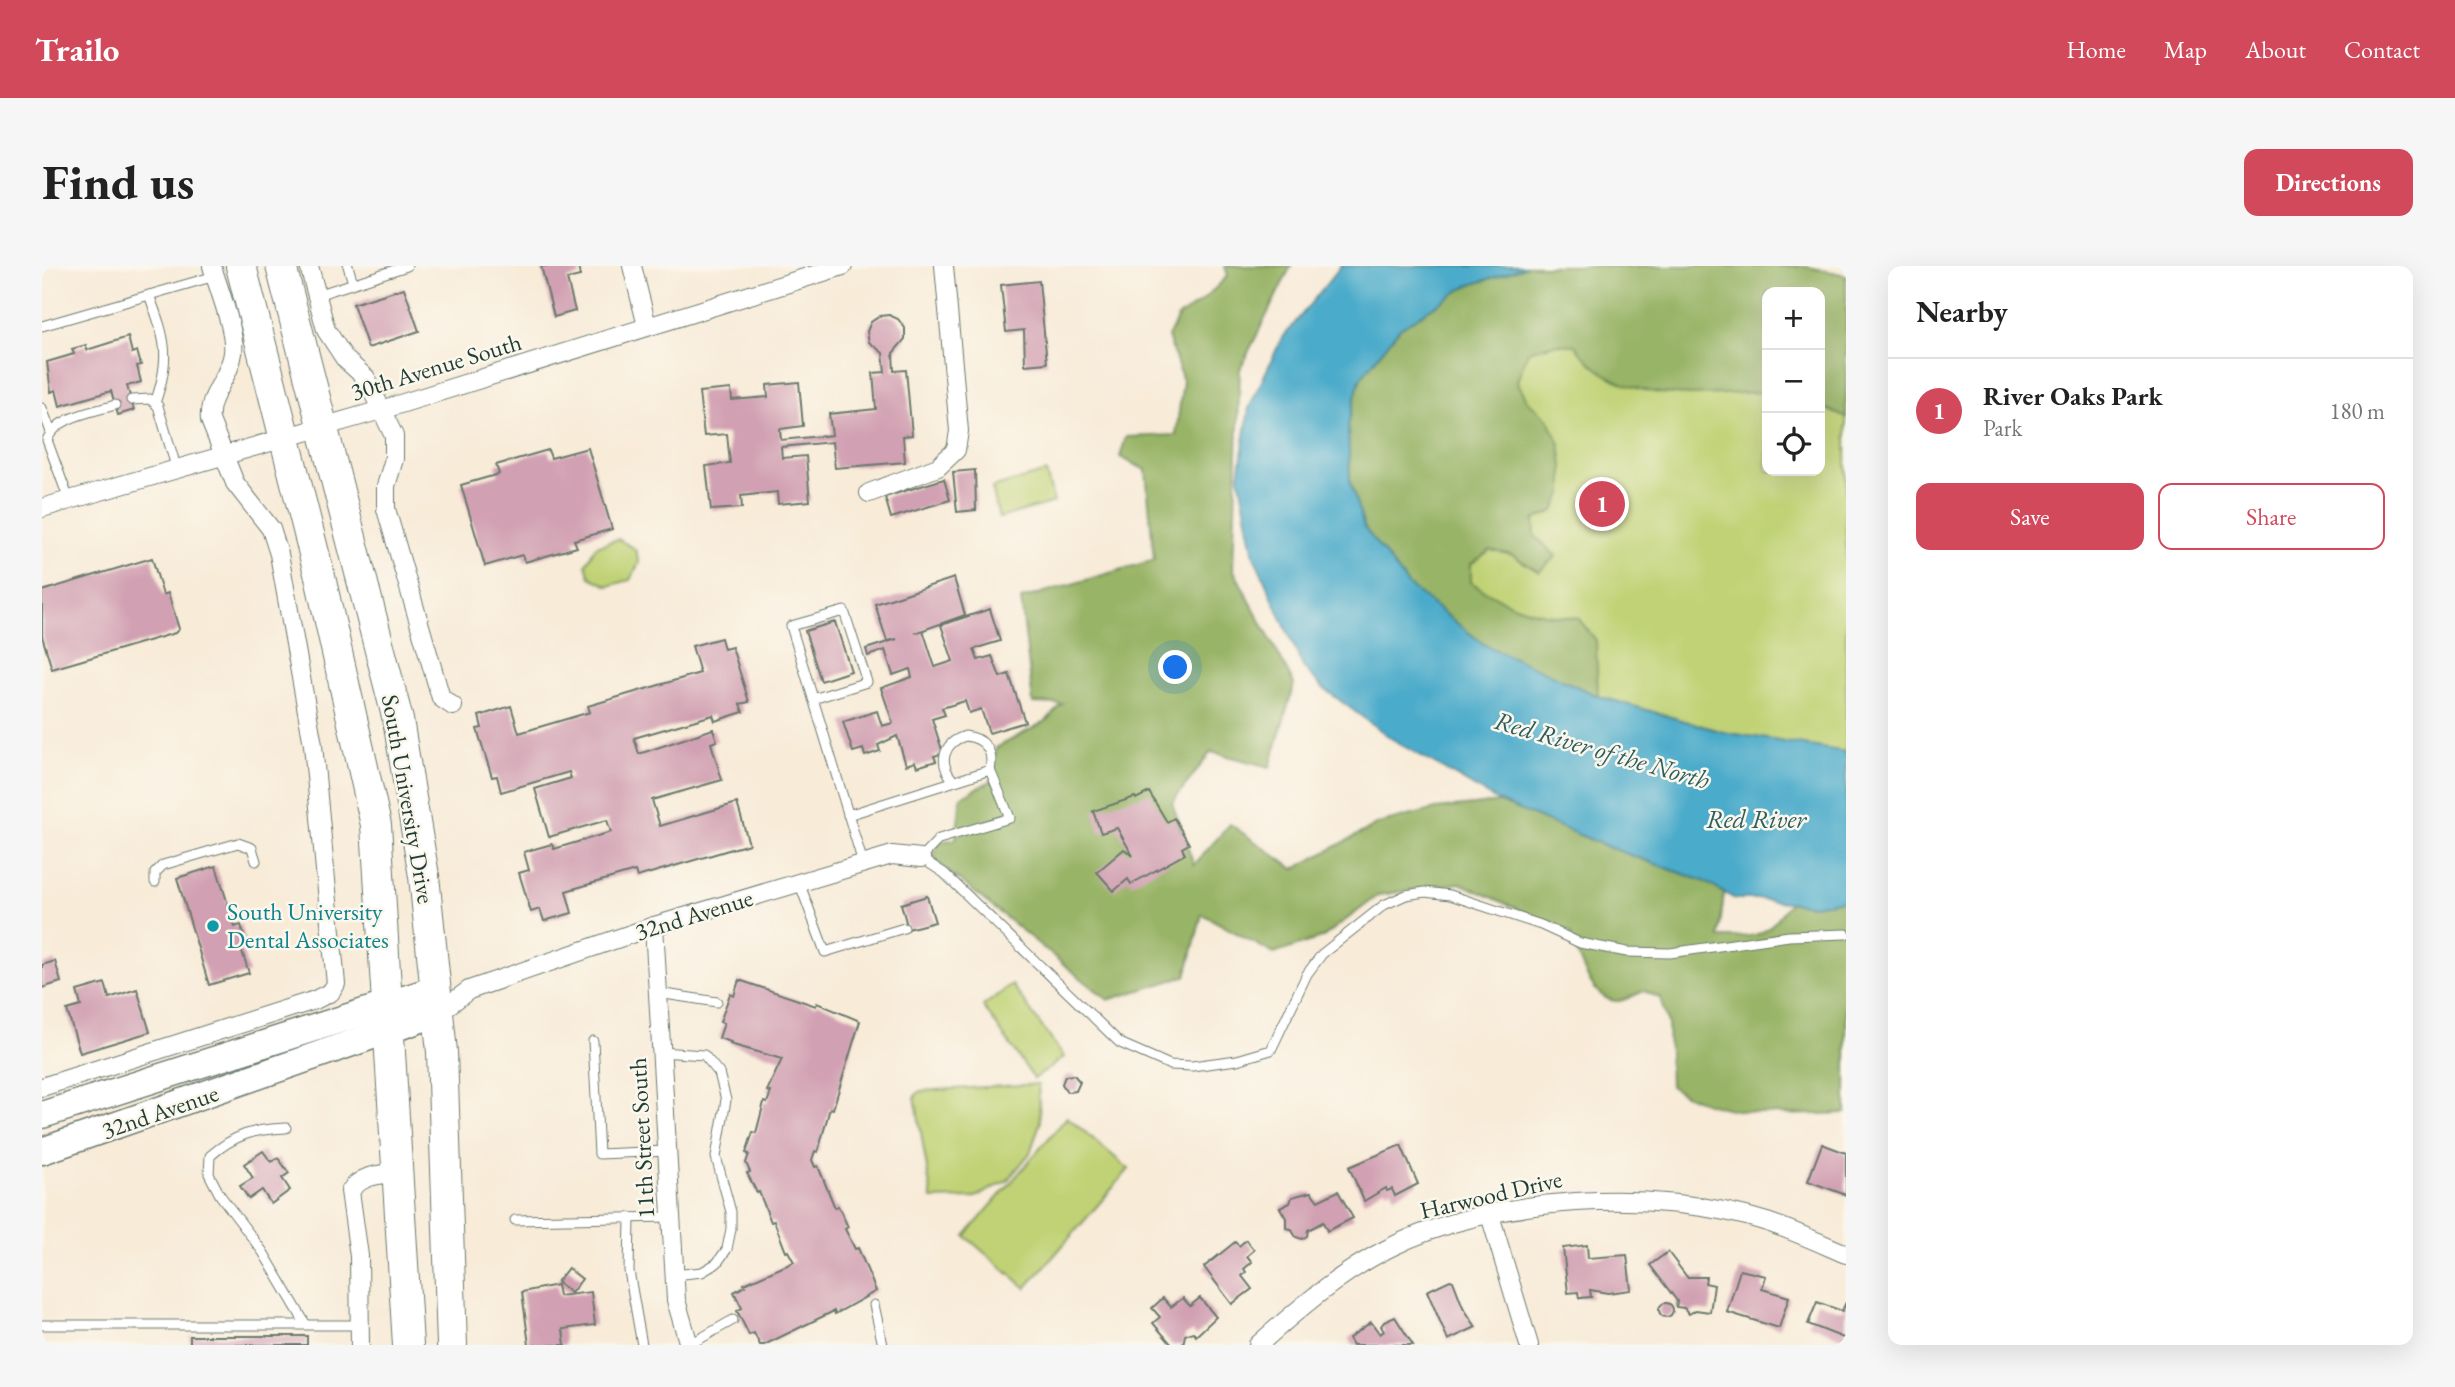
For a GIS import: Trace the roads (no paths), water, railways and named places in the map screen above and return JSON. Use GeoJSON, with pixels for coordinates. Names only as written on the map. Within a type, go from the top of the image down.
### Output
{"type":"FeatureCollection","features":[{"type":"Feature","properties":{"kind":"main road","name":"South University Drive"},"geometry":{"type":"LineString","coordinates":[[281,266],[398,720],[424,876],[437,1001],[451,1236],[452,1345]]}},
{"type":"Feature","properties":{"kind":"main road","name":"South University Drive"},"geometry":{"type":"LineString","coordinates":[[222,269],[286,438],[376,825],[408,1345]]}},
{"type":"Feature","properties":{"kind":"main road","name":"32nd Avenue"},"geometry":{"type":"LineString","coordinates":[[42,1115],[437,1001]]}},
{"type":"Feature","properties":{"kind":"main road","name":"32nd Avenue"},"geometry":{"type":"LineString","coordinates":[[42,1151],[389,1017]]}},
{"type":"Feature","properties":{"kind":"street"},"geometry":{"type":"LineString","coordinates":[[309,266],[326,330],[345,359],[366,378],[394,436],[394,459],[386,485],[386,509],[441,698],[453,706]]}},
{"type":"Feature","properties":{"kind":"street"},"geometry":{"type":"LineString","coordinates":[[632,266],[647,326]]}},
{"type":"Feature","properties":{"kind":"street","name":"30th Avenue South"},"geometry":{"type":"LineString","coordinates":[[42,508],[178,471],[382,410],[843,266]]}},
{"type":"Feature","properties":{"kind":"street"},"geometry":{"type":"LineString","coordinates":[[869,493],[938,467],[956,450],[959,431],[944,266]]}},
{"type":"Feature","properties":{"kind":"street"},"geometry":{"type":"LineString","coordinates":[[42,1087],[315,1000],[331,992],[336,984],[313,745],[279,554],[271,529],[236,486],[209,410],[233,352],[222,269]]}},
{"type":"Feature","properties":{"kind":"street","name":"32nd Avenue"},"geometry":{"type":"LineString","coordinates":[[437,1001],[654,926],[863,863],[892,855],[921,858]]}},
{"type":"Feature","properties":{"kind":"street","name":"11th Street South"},"geometry":{"type":"LineString","coordinates":[[654,926],[674,1275],[679,1319],[689,1345]]}},
{"type":"Feature","properties":{"kind":"street"},"geometry":{"type":"LineString","coordinates":[[360,1345],[359,1256],[350,1191],[358,1181],[367,1177],[399,1172]]}},
{"type":"Feature","properties":{"kind":"street","name":"Harwood Drive"},"geometry":{"type":"LineString","coordinates":[[1258,1345],[1350,1271],[1391,1247],[1490,1215],[1578,1199],[1673,1202],[1765,1222],[1846,1254]]}},
{"type":"Feature","properties":{"kind":"street"},"geometry":{"type":"LineString","coordinates":[[1490,1215],[1529,1345]]}},
{"type":"Feature","properties":{"kind":"lane"},"geometry":{"type":"LineString","coordinates":[[348,266],[353,283]]}},
{"type":"Feature","properties":{"kind":"lane"},"geometry":{"type":"LineString","coordinates":[[317,295],[407,266]]}},
{"type":"Feature","properties":{"kind":"lane"},"geometry":{"type":"LineString","coordinates":[[42,326],[149,295],[222,269]]}},
{"type":"Feature","properties":{"kind":"lane"},"geometry":{"type":"LineString","coordinates":[[149,295],[164,334],[167,359],[165,375],[155,403],[178,471]]}},
{"type":"Feature","properties":{"kind":"lane"},"geometry":{"type":"LineString","coordinates":[[131,400],[150,400],[155,403]]}},
{"type":"Feature","properties":{"kind":"lane"},"geometry":{"type":"LineString","coordinates":[[69,500],[47,440],[51,432],[67,421],[115,405]]}},
{"type":"Feature","properties":{"kind":"lane"},"geometry":{"type":"LineString","coordinates":[[42,408],[51,432]]}},
{"type":"Feature","properties":{"kind":"lane"},"geometry":{"type":"LineString","coordinates":[[813,699],[867,682],[844,611],[790,626],[863,863]]}},
{"type":"Feature","properties":{"kind":"lane"},"geometry":{"type":"LineString","coordinates":[[953,780],[944,766],[946,750],[957,739],[965,736],[981,741],[991,754],[990,770],[1010,818],[939,839],[921,858],[951,880],[1120,1043],[1170,1065],[1192,1066],[1237,1060],[1271,1050],[1307,974],[1322,954],[1384,905],[1425,892],[1461,899],[1541,925],[1580,943],[1627,952],[1670,953],[1789,936],[1846,934]]}},
{"type":"Feature","properties":{"kind":"lane"},"geometry":{"type":"LineString","coordinates":[[848,816],[990,770]]}},
{"type":"Feature","properties":{"kind":"lane"},"geometry":{"type":"LineString","coordinates":[[155,882],[155,873],[163,865],[238,843],[245,843],[252,848],[256,862]]}},
{"type":"Feature","properties":{"kind":"lane"},"geometry":{"type":"LineString","coordinates":[[799,883],[825,952],[904,928]]}},
{"type":"Feature","properties":{"kind":"lane"},"geometry":{"type":"LineString","coordinates":[[658,993],[717,1002]]}},
{"type":"Feature","properties":{"kind":"lane"},"geometry":{"type":"LineString","coordinates":[[593,1041],[599,1154],[667,1151]]}},
{"type":"Feature","properties":{"kind":"lane"},"geometry":{"type":"LineString","coordinates":[[661,1052],[704,1055],[719,1073],[726,1100],[716,1157],[731,1212],[727,1249],[709,1269],[674,1275]]}},
{"type":"Feature","properties":{"kind":"lane"},"geometry":{"type":"LineString","coordinates":[[286,1129],[260,1129],[231,1138],[210,1156],[209,1174],[220,1195],[262,1252],[305,1323]]}},
{"type":"Feature","properties":{"kind":"lane"},"geometry":{"type":"LineString","coordinates":[[515,1220],[671,1217]]}},
{"type":"Feature","properties":{"kind":"lane"},"geometry":{"type":"LineString","coordinates":[[630,1218],[629,1271],[642,1345]]}},
{"type":"Feature","properties":{"kind":"lane"},"geometry":{"type":"LineString","coordinates":[[874,1305],[883,1345]]}},
{"type":"Feature","properties":{"kind":"lane"},"geometry":{"type":"LineString","coordinates":[[689,1345],[733,1320]]}},
{"type":"Feature","properties":{"kind":"lane"},"geometry":{"type":"LineString","coordinates":[[42,1325],[360,1325]]}},
{"type":"Feature","properties":{"kind":"water","name":"Red River"},"geometry":{"type":"Polygon","coordinates":[[[1341,266],[1527,266],[1465,287],[1400,328],[1360,379],[1348,425],[1350,482],[1364,527],[1409,586],[1485,645],[1598,696],[1723,732],[1846,752],[1846,900],[1812,905],[1735,899],[1703,881],[1611,848],[1500,802],[1395,741],[1323,688],[1303,667],[1254,556],[1239,476],[1249,408],[1281,340],[1341,266]]]}},
{"type":"Feature","properties":{"kind":"place","name":"River Oaks Park"},"geometry":{"type":"Point","coordinates":[1602,504]}},
{"type":"Feature","properties":{"kind":"place","name":"South University Dental Associates"},"geometry":{"type":"Point","coordinates":[213,926]}},
{"type":"Feature","properties":{"kind":"water label","name":"Red River of the North"},"geometry":{"type":"Point","coordinates":[1602,750]}}]}
